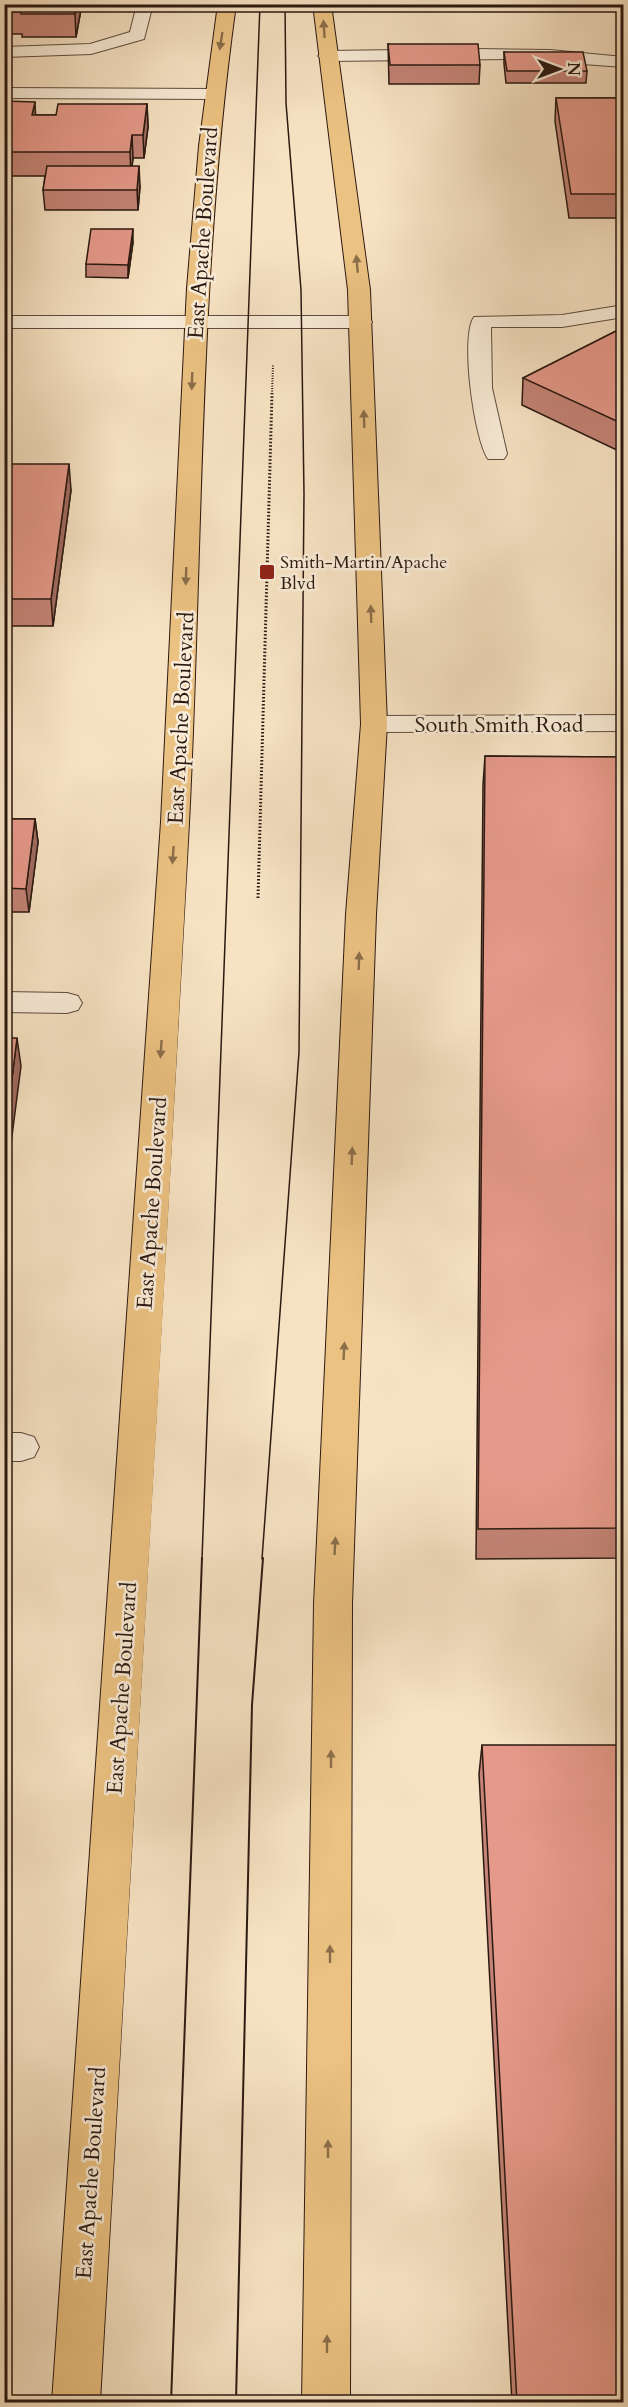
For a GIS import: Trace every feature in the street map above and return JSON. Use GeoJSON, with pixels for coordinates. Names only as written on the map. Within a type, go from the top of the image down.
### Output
{"type":"FeatureCollection","features":[{"type":"Feature","properties":{"kind":"main road","name":"East Apache Boulevard"},"geometry":{"type":"LineString","coordinates":[[76,2403],[176,822],[196,291],[213,94],[227,4]]}},
{"type":"Feature","properties":{"kind":"main road"},"geometry":{"type":"LineString","coordinates":[[322,4],[327,56],[355,242],[361,322],[374,724],[361,906],[333,1604],[326,2403]]}},
{"type":"Feature","properties":{"kind":"street"},"geometry":{"type":"LineString","coordinates":[[4,322],[361,322]]}},
{"type":"Feature","properties":{"kind":"street","name":"South Smith Road"},"geometry":{"type":"LineString","coordinates":[[374,724],[624,723]]}},
{"type":"Feature","properties":{"kind":"street"},"geometry":{"type":"LineString","coordinates":[[4,1002],[67,1003]]}},
{"type":"Feature","properties":{"kind":"lane"},"geometry":{"type":"LineString","coordinates":[[4,52],[91,49],[138,35],[145,4]]}},
{"type":"Feature","properties":{"kind":"lane"},"geometry":{"type":"LineString","coordinates":[[327,56],[470,55],[593,58],[624,62]]}},
{"type":"Feature","properties":{"kind":"lane"},"geometry":{"type":"LineString","coordinates":[[4,93],[213,94]]}},
{"type":"Feature","properties":{"kind":"lane"},"geometry":{"type":"LineString","coordinates":[[496,454],[484,420],[478,354],[481,321],[562,321],[624,311]]}},
{"type":"Feature","properties":{"kind":"path"},"geometry":{"type":"LineString","coordinates":[[258,898],[273,372]]}},
{"type":"Feature","properties":{"kind":"building"},"geometry":{"type":"Polygon","coordinates":[[[4,4],[76,4],[75,14],[21,14],[21,12],[4,12],[4,4]]]}},
{"type":"Feature","properties":{"kind":"building"},"geometry":{"type":"Polygon","coordinates":[[[388,44],[478,44],[480,65],[390,65],[388,44]]]}},
{"type":"Feature","properties":{"kind":"building"},"geometry":{"type":"Polygon","coordinates":[[[504,52],[583,52],[587,71],[507,71],[504,52]]]}},
{"type":"Feature","properties":{"kind":"building"},"geometry":{"type":"Polygon","coordinates":[[[556,98],[624,98],[624,194],[571,194],[556,98]]]}},
{"type":"Feature","properties":{"kind":"building"},"geometry":{"type":"Polygon","coordinates":[[[4,101],[35,102],[32,115],[56,115],[58,104],[147,104],[143,135],[132,135],[130,152],[4,152],[4,101]]]}},
{"type":"Feature","properties":{"kind":"building"},"geometry":{"type":"Polygon","coordinates":[[[47,166],[139,166],[137,190],[43,190],[47,166]]]}},
{"type":"Feature","properties":{"kind":"building"},"geometry":{"type":"Polygon","coordinates":[[[91,229],[133,229],[128,265],[86,264],[91,229]]]}},
{"type":"Feature","properties":{"kind":"building"},"geometry":{"type":"Polygon","coordinates":[[[624,327],[624,439],[621,423],[523,378],[624,327]]]}},
{"type":"Feature","properties":{"kind":"building"},"geometry":{"type":"Polygon","coordinates":[[[4,464],[69,464],[51,599],[4,599],[4,464]]]}},
{"type":"Feature","properties":{"kind":"building"},"geometry":{"type":"Polygon","coordinates":[[[485,756],[624,757],[624,1528],[478,1529],[485,756]]]}},
{"type":"Feature","properties":{"kind":"building"},"geometry":{"type":"Polygon","coordinates":[[[4,819],[35,819],[26,889],[4,888],[4,819]]]}},
{"type":"Feature","properties":{"kind":"building"},"geometry":{"type":"Polygon","coordinates":[[[4,1038],[17,1038],[4,1143],[4,1038]]]}},
{"type":"Feature","properties":{"kind":"building"},"geometry":{"type":"Polygon","coordinates":[[[482,1745],[624,1745],[624,2403],[517,2403],[482,1745]]]}},
{"type":"Feature","properties":{"kind":"tram line"},"geometry":{"type":"LineString","coordinates":[[202,1559],[260,4]]}},
{"type":"Feature","properties":{"kind":"tram line"},"geometry":{"type":"LineString","coordinates":[[262,1559],[299,1052],[304,494],[301,290],[286,103],[285,4]]}},
{"type":"Feature","properties":{"kind":"tram line"},"geometry":{"type":"LineString","coordinates":[[171,2402],[202,1558]]}},
{"type":"Feature","properties":{"kind":"tram line"},"geometry":{"type":"LineString","coordinates":[[236,2402],[252,1705],[263,1558]]}},
{"type":"Feature","properties":{"kind":"place","name":"Smith-Martin/Apache Blvd"},"geometry":{"type":"Point","coordinates":[267,572]}}]}
